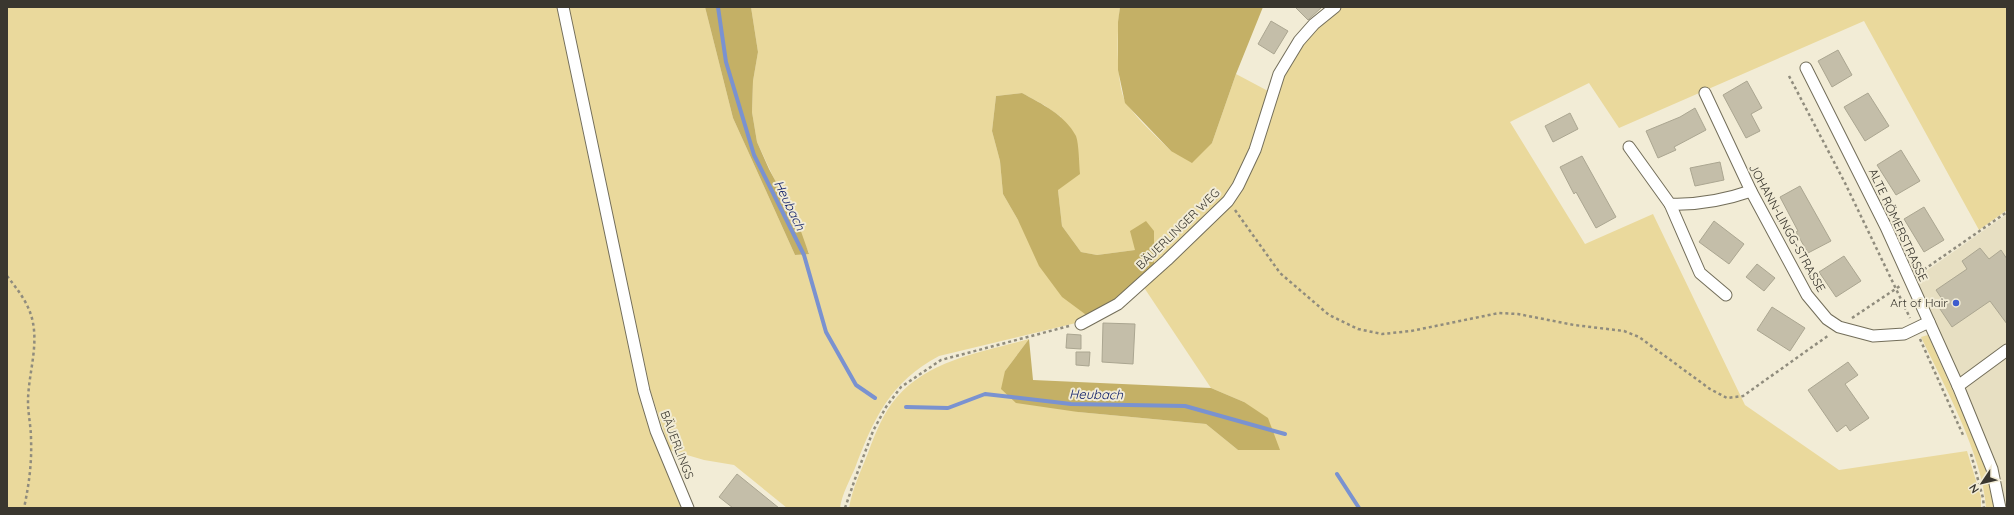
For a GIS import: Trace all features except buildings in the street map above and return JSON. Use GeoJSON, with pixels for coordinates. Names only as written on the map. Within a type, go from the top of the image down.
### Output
{"type":"FeatureCollection","features":[{"type":"Feature","properties":{"kind":"street","name":"BÄUERLINGS"},"geometry":{"type":"LineString","coordinates":[[563,7],[644,391],[656,431],[688,508]]}},
{"type":"Feature","properties":{"kind":"street","name":"BÄUERLINGER WEG"},"geometry":{"type":"LineString","coordinates":[[1081,324],[1118,304],[1167,260],[1228,200],[1238,186],[1255,150],[1279,74],[1299,41],[1314,24],[1334,7]]}},
{"type":"Feature","properties":{"kind":"street","name":"ALTE RÖMERSTRASSE"},"geometry":{"type":"LineString","coordinates":[[1806,68],[1886,227],[1958,386],[1992,469],[2000,508]]}},
{"type":"Feature","properties":{"kind":"street","name":"JOHANN-LINGG-STRASSE"},"geometry":{"type":"LineString","coordinates":[[1705,93],[1750,192],[1807,295],[1827,319],[1839,328],[1873,336],[1904,334],[1929,322]]}},
{"type":"Feature","properties":{"kind":"street"},"geometry":{"type":"LineString","coordinates":[[1629,147],[1670,204],[1700,273],[1726,295]]}},
{"type":"Feature","properties":{"kind":"street"},"geometry":{"type":"LineString","coordinates":[[1670,204],[1683,204],[1732,197],[1750,192]]}},
{"type":"Feature","properties":{"kind":"street"},"geometry":{"type":"LineString","coordinates":[[1958,386],[2007,350]]}},
{"type":"Feature","properties":{"kind":"path"},"geometry":{"type":"LineString","coordinates":[[1789,76],[1845,183],[1896,288],[1965,438]]}},
{"type":"Feature","properties":{"kind":"path"},"geometry":{"type":"LineString","coordinates":[[1228,200],[1280,272],[1309,300],[1329,315],[1358,329],[1382,334],[1411,331],[1499,313],[1518,314],[1574,325],[1624,331],[1639,337],[1710,389],[1727,398],[1743,396],[2007,212]]}},
{"type":"Feature","properties":{"kind":"path"},"geometry":{"type":"LineString","coordinates":[[7,276],[26,301],[33,322],[34,345],[28,402],[31,438],[30,482],[24,508]]}},
{"type":"Feature","properties":{"kind":"path"},"geometry":{"type":"LineString","coordinates":[[845,508],[854,478],[873,431],[886,407],[901,387],[941,360],[1081,324]]}},
{"type":"Feature","properties":{"kind":"path"},"geometry":{"type":"LineString","coordinates":[[1970,451],[1983,498],[1984,508]]}},
{"type":"Feature","properties":{"kind":"shaded area"},"geometry":{"type":"Polygon","coordinates":[[[7,7],[559,7],[577,104],[639,392],[682,508],[7,508],[7,7]]]}},
{"type":"Feature","properties":{"kind":"shaded area"},"geometry":{"type":"Polygon","coordinates":[[[567,7],[705,7],[733,118],[795,255],[809,253],[757,142],[752,112],[753,81],[758,52],[751,7],[1120,7],[1118,57],[1120,85],[1123,96],[1127,104],[1137,116],[1171,151],[1212,143],[1236,74],[1268,91],[1251,149],[1225,197],[1154,267],[1135,250],[1097,255],[1081,252],[1062,226],[1058,190],[1061,117],[1044,105],[1022,93],[996,96],[992,131],[1000,161],[1003,194],[1018,220],[1089,317],[1080,322],[939,356],[922,366],[908,377],[896,390],[877,417],[846,487],[840,508],[787,508],[734,465],[704,460],[670,450],[650,390],[567,7]]]}},
{"type":"Feature","properties":{"kind":"shaded area"},"geometry":{"type":"Polygon","coordinates":[[[705,7],[751,7],[758,52],[753,81],[752,112],[757,142],[769,169],[798,223],[809,254],[795,255],[733,118],[705,7]]]}},
{"type":"Feature","properties":{"kind":"shaded area"},"geometry":{"type":"Polygon","coordinates":[[[1120,7],[1263,7],[1236,74],[1212,143],[1192,163],[1171,151],[1125,103],[1118,70],[1118,22],[1120,7]]]}},
{"type":"Feature","properties":{"kind":"shaded area"},"geometry":{"type":"Polygon","coordinates":[[[1341,7],[2007,7],[2007,210],[1979,230],[1864,21],[1619,128],[1589,83],[1510,122],[1585,244],[1653,214],[1745,405],[1839,470],[1967,451],[1981,497],[1981,508],[849,508],[857,480],[880,424],[892,403],[910,384],[941,365],[976,353],[1029,339],[1005,371],[1078,412],[1206,424],[1238,450],[1244,402],[1211,388],[1143,286],[1228,208],[1291,59],[1317,27],[1341,7]]]}},
{"type":"Feature","properties":{"kind":"shaded area"},"geometry":{"type":"Polygon","coordinates":[[[1022,93],[1059,116],[1066,122],[1076,136],[1080,174],[1058,190],[1062,226],[1081,252],[1097,255],[1135,250],[1130,231],[1146,221],[1154,231],[1154,267],[1116,301],[1089,317],[1062,297],[1039,266],[1018,220],[1003,194],[1000,161],[992,131],[996,96],[1022,93]]]}},
{"type":"Feature","properties":{"kind":"shaded area"},"geometry":{"type":"Polygon","coordinates":[[[2007,214],[2007,508],[2005,508],[1997,467],[1975,413],[1915,279],[2007,214]]]}},
{"type":"Feature","properties":{"kind":"shaded area"},"geometry":{"type":"Polygon","coordinates":[[[1928,335],[1988,470],[1995,508],[1986,508],[1978,466],[1970,444],[1951,398],[1921,337],[1928,335]]]}},
{"type":"Feature","properties":{"kind":"shaded area"},"geometry":{"type":"Polygon","coordinates":[[[1029,339],[1033,380],[1211,388],[1244,402],[1268,418],[1280,450],[1238,450],[1206,424],[1078,412],[1016,403],[1001,389],[1005,371],[1029,339]]]}},
{"type":"Feature","properties":{"kind":"waterway","name":"Heubach"},"geometry":{"type":"LineString","coordinates":[[718,7],[726,62],[754,155],[804,255],[826,332],[856,385],[875,398]]}},
{"type":"Feature","properties":{"kind":"waterway","name":"Heubach"},"geometry":{"type":"LineString","coordinates":[[906,407],[948,408],[985,394],[1071,404],[1185,406],[1285,434]]}},
{"type":"Feature","properties":{"kind":"waterway","name":"Heubach"},"geometry":{"type":"LineString","coordinates":[[1337,474],[1359,508]]}},
{"type":"Feature","properties":{"kind":"place","name":"Art of Hair"},"geometry":{"type":"Point","coordinates":[1956,303]}}]}
